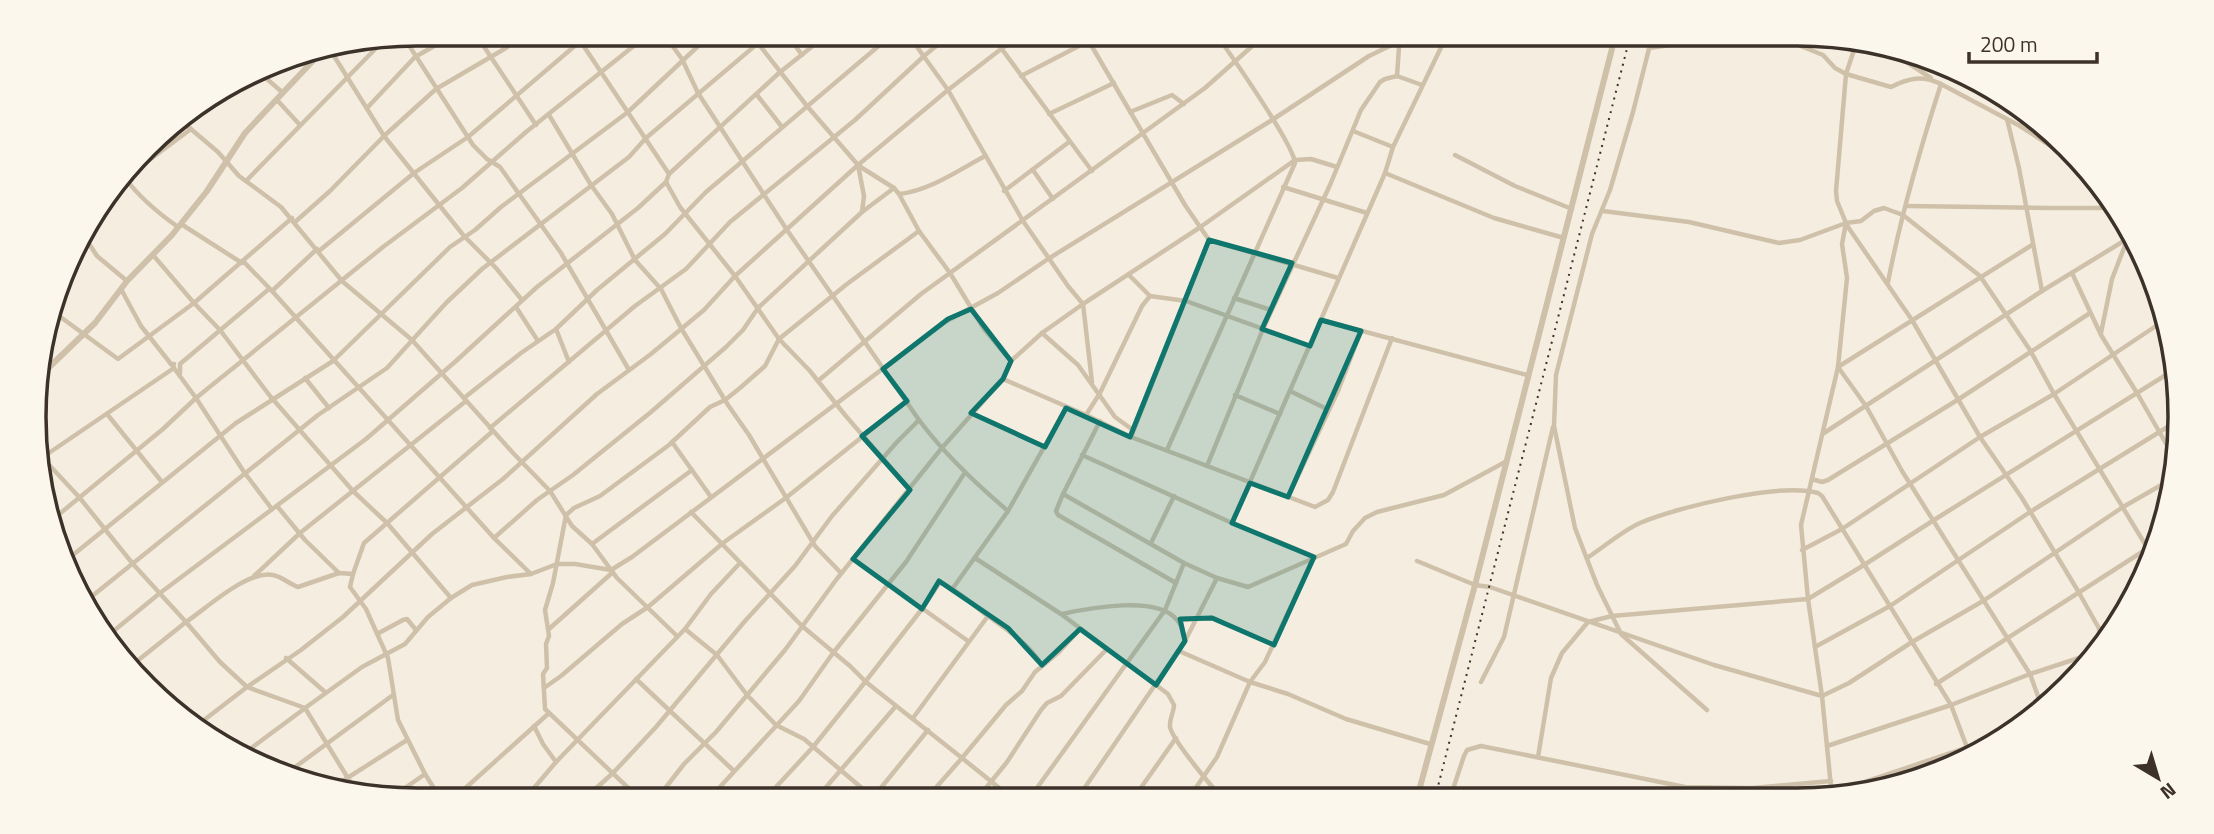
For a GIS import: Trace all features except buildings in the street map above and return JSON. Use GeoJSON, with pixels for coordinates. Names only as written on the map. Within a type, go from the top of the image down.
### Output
{"type":"FeatureCollection","features":[{"type":"Feature","properties":{"kind":"street"},"geometry":{"type":"LineString","coordinates":[[408,45],[468,137],[487,159],[500,167],[541,224],[567,263],[629,370]]}},
{"type":"Feature","properties":{"kind":"street"},"geometry":{"type":"LineString","coordinates":[[367,108],[415,57],[436,45]]}},
{"type":"Feature","properties":{"kind":"street"},"geometry":{"type":"LineString","coordinates":[[482,45],[536,125]]}},
{"type":"Feature","properties":{"kind":"street"},"geometry":{"type":"LineString","coordinates":[[59,316],[118,359],[194,303],[330,191],[384,136],[436,89],[507,45]]}},
{"type":"Feature","properties":{"kind":"street"},"geometry":{"type":"LineString","coordinates":[[47,452],[107,414],[173,366],[180,364],[414,173],[468,137],[577,45]]}},
{"type":"Feature","properties":{"kind":"street"},"geometry":{"type":"LineString","coordinates":[[583,45],[669,174]]}},
{"type":"Feature","properties":{"kind":"street"},"geometry":{"type":"LineString","coordinates":[[58,514],[196,398],[494,162],[635,45]]}},
{"type":"Feature","properties":{"kind":"street"},"geometry":{"type":"LineString","coordinates":[[671,45],[698,93],[808,262],[919,420],[964,474],[1007,512]]}},
{"type":"Feature","properties":{"kind":"street"},"geometry":{"type":"LineString","coordinates":[[73,555],[220,436],[272,398],[333,361],[382,316],[430,265],[628,111],[699,45]]}},
{"type":"Feature","properties":{"kind":"street"},"geometry":{"type":"LineString","coordinates":[[92,596],[244,472],[387,368],[446,303],[491,263],[590,184],[629,157],[646,138],[757,45]]}},
{"type":"Feature","properties":{"kind":"street"},"geometry":{"type":"LineString","coordinates":[[759,45],[779,73],[858,165],[899,194],[919,231],[950,273],[984,329],[1011,361]]}},
{"type":"Feature","properties":{"kind":"street"},"geometry":{"type":"LineString","coordinates":[[795,45],[802,55]]}},
{"type":"Feature","properties":{"kind":"street"},"geometry":{"type":"LineString","coordinates":[[113,631],[366,439],[522,300],[666,182],[669,174],[779,73],[815,45]]}},
{"type":"Feature","properties":{"kind":"street"},"geometry":{"type":"LineString","coordinates":[[137,661],[186,622],[253,577],[300,533],[555,329],[665,234],[685,211],[742,161],[880,45]]}},
{"type":"Feature","properties":{"kind":"street"},"geometry":{"type":"LineString","coordinates":[[915,45],[947,90],[1023,221],[1083,304],[1091,382]]}},
{"type":"Feature","properties":{"kind":"street"},"geometry":{"type":"LineString","coordinates":[[434,788],[398,720],[386,652],[360,599],[350,587],[364,542],[441,478],[492,429],[635,306],[686,269],[730,222],[766,195],[778,181],[886,93],[937,45]]}},
{"type":"Feature","properties":{"kind":"street"},"geometry":{"type":"LineString","coordinates":[[998,45],[1092,171]]}},
{"type":"Feature","properties":{"kind":"street"},"geometry":{"type":"LineString","coordinates":[[203,720],[333,625],[412,552],[522,462],[597,394],[704,310],[736,276],[858,165],[947,90],[1007,45]]}},
{"type":"Feature","properties":{"kind":"street"},"geometry":{"type":"LineString","coordinates":[[1021,75],[1082,45]]}},
{"type":"Feature","properties":{"kind":"street"},"geometry":{"type":"LineString","coordinates":[[1092,45],[1172,183],[1209,240],[1338,278]]}},
{"type":"Feature","properties":{"kind":"street"},"geometry":{"type":"LineString","coordinates":[[1224,45],[1295,160]]}},
{"type":"Feature","properties":{"kind":"street"},"geometry":{"type":"LineString","coordinates":[[818,381],[864,340],[950,273],[1184,104],[1254,45]]}},
{"type":"Feature","properties":{"kind":"street"},"geometry":{"type":"LineString","coordinates":[[549,629],[612,571],[945,322],[971,309],[1172,183],[1361,61],[1392,45]]}},
{"type":"Feature","properties":{"kind":"street"},"geometry":{"type":"LineString","coordinates":[[1397,76],[1400,45]]}},
{"type":"Feature","properties":{"kind":"street"},"geometry":{"type":"LineString","coordinates":[[1232,523],[1393,147],[1442,45]]}},
{"type":"Feature","properties":{"kind":"street"},"geometry":{"type":"LineString","coordinates":[[1419,788],[1475,585],[1613,45]]}},
{"type":"Feature","properties":{"kind":"street"},"geometry":{"type":"LineString","coordinates":[[1481,682],[1504,637],[1554,426],[1556,375],[1592,234],[1603,211],[1650,45]]}},
{"type":"Feature","properties":{"kind":"street"},"geometry":{"type":"LineString","coordinates":[[1649,48],[1671,45]]}},
{"type":"Feature","properties":{"kind":"street"},"geometry":{"type":"LineString","coordinates":[[1798,45],[1823,55],[1835,68],[1846,74],[1891,87],[1922,77],[1941,84]]}},
{"type":"Feature","properties":{"kind":"street"},"geometry":{"type":"LineString","coordinates":[[246,181],[377,48]]}},
{"type":"Feature","properties":{"kind":"street"},"geometry":{"type":"LineString","coordinates":[[1854,50],[1846,74],[1836,191],[1846,223],[1912,320],[1980,437],[2030,512],[2099,630],[2103,627]]}},
{"type":"Feature","properties":{"kind":"street"},"geometry":{"type":"LineString","coordinates":[[332,56],[384,136],[464,236],[522,300]]}},
{"type":"Feature","properties":{"kind":"street"},"geometry":{"type":"LineString","coordinates":[[49,367],[84,333],[127,281],[179,226],[207,191],[246,133],[275,99],[315,60]]}},
{"type":"Feature","properties":{"kind":"street"},"geometry":{"type":"LineString","coordinates":[[1908,62],[2052,147]]}},
{"type":"Feature","properties":{"kind":"street"},"geometry":{"type":"LineString","coordinates":[[1207,466],[1271,310],[1361,110],[1380,82],[1397,76],[1422,85]]}},
{"type":"Feature","properties":{"kind":"street"},"geometry":{"type":"LineString","coordinates":[[266,78],[282,92]]}},
{"type":"Feature","properties":{"kind":"street"},"geometry":{"type":"LineString","coordinates":[[1049,114],[1114,83]]}},
{"type":"Feature","properties":{"kind":"street"},"geometry":{"type":"LineString","coordinates":[[1888,282],[1922,144],[1941,84]]}},
{"type":"Feature","properties":{"kind":"street"},"geometry":{"type":"LineString","coordinates":[[757,94],[782,128]]}},
{"type":"Feature","properties":{"kind":"street"},"geometry":{"type":"LineString","coordinates":[[1130,112],[1172,95],[1184,104]]}},
{"type":"Feature","properties":{"kind":"street"},"geometry":{"type":"LineString","coordinates":[[275,99],[300,125]]}},
{"type":"Feature","properties":{"kind":"street"},"geometry":{"type":"LineString","coordinates":[[549,115],[590,184],[618,223],[635,260],[661,289],[681,328],[787,497],[812,542],[841,573]]}},
{"type":"Feature","properties":{"kind":"street"},"geometry":{"type":"LineString","coordinates":[[2006,118],[2042,291]]}},
{"type":"Feature","properties":{"kind":"street"},"geometry":{"type":"LineString","coordinates":[[2020,126],[2024,123]]}},
{"type":"Feature","properties":{"kind":"street"},"geometry":{"type":"LineString","coordinates":[[187,126],[293,220],[342,281],[412,340],[550,491],[572,526],[592,544],[612,571],[677,636]]}},
{"type":"Feature","properties":{"kind":"street"},"geometry":{"type":"LineString","coordinates":[[148,161],[191,129]]}},
{"type":"Feature","properties":{"kind":"street"},"geometry":{"type":"LineString","coordinates":[[1353,131],[1393,147]]}},
{"type":"Feature","properties":{"kind":"street"},"geometry":{"type":"LineString","coordinates":[[1004,191],[1069,142]]}},
{"type":"Feature","properties":{"kind":"street"},"geometry":{"type":"LineString","coordinates":[[1455,155],[1515,186],[1572,209]]}},
{"type":"Feature","properties":{"kind":"street"},"geometry":{"type":"LineString","coordinates":[[899,194],[912,192],[940,180],[985,156]]}},
{"type":"Feature","properties":{"kind":"street"},"geometry":{"type":"LineString","coordinates":[[665,788],[785,650],[841,573],[971,413],[1003,379],[1011,361],[1042,333],[1295,160],[1311,159],[1337,167]]}},
{"type":"Feature","properties":{"kind":"street"},"geometry":{"type":"LineString","coordinates":[[1167,450],[1295,160]]}},
{"type":"Feature","properties":{"kind":"street"},"geometry":{"type":"LineString","coordinates":[[858,165],[864,196],[862,212]]}},
{"type":"Feature","properties":{"kind":"street"},"geometry":{"type":"LineString","coordinates":[[1033,170],[1053,199]]}},
{"type":"Feature","properties":{"kind":"street"},"geometry":{"type":"LineString","coordinates":[[1384,173],[1494,218],[1564,238]]}},
{"type":"Feature","properties":{"kind":"street"},"geometry":{"type":"LineString","coordinates":[[666,182],[680,207],[736,276],[779,339],[910,490]]}},
{"type":"Feature","properties":{"kind":"street"},"geometry":{"type":"LineString","coordinates":[[129,183],[155,211],[242,262],[412,444],[466,508],[531,574]]}},
{"type":"Feature","properties":{"kind":"street"},"geometry":{"type":"LineString","coordinates":[[1283,187],[1367,213]]}},
{"type":"Feature","properties":{"kind":"street"},"geometry":{"type":"LineString","coordinates":[[494,538],[644,418],[705,365],[743,330],[758,308],[862,212],[894,188]]}},
{"type":"Feature","properties":{"kind":"street"},"geometry":{"type":"LineString","coordinates":[[1906,206],[2103,207]]}},
{"type":"Feature","properties":{"kind":"street"},"geometry":{"type":"LineString","coordinates":[[1603,211],[1689,222],[1779,243],[1800,240],[1846,223],[1861,221],[1874,211],[1884,208],[1903,215],[1980,276],[2030,350],[2145,545]]}},
{"type":"Feature","properties":{"kind":"street"},"geometry":{"type":"LineString","coordinates":[[1831,787],[1801,525],[1838,367],[1847,278],[1842,244],[1846,223]]}},
{"type":"Feature","properties":{"kind":"street"},"geometry":{"type":"LineString","coordinates":[[629,788],[548,714],[544,705],[543,674],[548,662],[546,644],[549,636],[545,610],[566,515],[574,508],[597,498],[672,442],[710,407],[725,400],[765,366],[779,339],[919,231]]}},
{"type":"Feature","properties":{"kind":"street"},"geometry":{"type":"LineString","coordinates":[[1131,437],[1209,240]]}},
{"type":"Feature","properties":{"kind":"street"},"geometry":{"type":"LineString","coordinates":[[1823,433],[2124,241]]}},
{"type":"Feature","properties":{"kind":"street"},"geometry":{"type":"LineString","coordinates":[[89,243],[97,256],[127,281]]}},
{"type":"Feature","properties":{"kind":"street"},"geometry":{"type":"LineString","coordinates":[[2101,335],[2108,292],[2125,244]]}},
{"type":"Feature","properties":{"kind":"street"},"geometry":{"type":"LineString","coordinates":[[1838,367],[2032,245]]}},
{"type":"Feature","properties":{"kind":"street"},"geometry":{"type":"LineString","coordinates":[[153,255],[245,360],[272,398],[354,491],[387,523],[451,598]]}},
{"type":"Feature","properties":{"kind":"street"},"geometry":{"type":"LineString","coordinates":[[2072,273],[2101,335],[2167,447]]}},
{"type":"Feature","properties":{"kind":"street"},"geometry":{"type":"LineString","coordinates":[[1129,275],[1150,296],[1186,301],[1310,346]]}},
{"type":"Feature","properties":{"kind":"street"},"geometry":{"type":"LineString","coordinates":[[121,289],[136,319],[180,374],[244,472],[339,573]]}},
{"type":"Feature","properties":{"kind":"street"},"geometry":{"type":"LineString","coordinates":[[1086,415],[1100,393],[1142,306],[1150,296]]}},
{"type":"Feature","properties":{"kind":"street"},"geometry":{"type":"LineString","coordinates":[[1234,298],[1271,310]]}},
{"type":"Feature","properties":{"kind":"street"},"geometry":{"type":"LineString","coordinates":[[516,307],[538,341]]}},
{"type":"Feature","properties":{"kind":"street"},"geometry":{"type":"LineString","coordinates":[[1812,479],[1822,482],[1828,480],[1959,399],[2090,313]]}},
{"type":"Feature","properties":{"kind":"street"},"geometry":{"type":"LineString","coordinates":[[1321,320],[1527,375]]}},
{"type":"Feature","properties":{"kind":"street"},"geometry":{"type":"LineString","coordinates":[[1802,550],[1842,529],[1980,437],[2054,394],[2157,325]]}},
{"type":"Feature","properties":{"kind":"street"},"geometry":{"type":"LineString","coordinates":[[555,329],[569,362]]}},
{"type":"Feature","properties":{"kind":"street"},"geometry":{"type":"LineString","coordinates":[[1288,497],[1329,410],[1361,331]]}},
{"type":"Feature","properties":{"kind":"street"},"geometry":{"type":"LineString","coordinates":[[1042,333],[1072,359],[1100,393],[1110,411],[1133,430]]}},
{"type":"Feature","properties":{"kind":"street"},"geometry":{"type":"LineString","coordinates":[[1003,379],[1131,437],[1315,507],[1328,500],[1392,338]]}},
{"type":"Feature","properties":{"kind":"street"},"geometry":{"type":"LineString","coordinates":[[180,364],[180,374]]}},
{"type":"Feature","properties":{"kind":"street"},"geometry":{"type":"LineString","coordinates":[[1838,367],[1866,406],[1910,483],[2030,674],[2039,699]]}},
{"type":"Feature","properties":{"kind":"street"},"geometry":{"type":"LineString","coordinates":[[1538,757],[1551,678],[1562,653],[1588,622],[1612,616],[1808,599],[2166,375]]}},
{"type":"Feature","properties":{"kind":"street"},"geometry":{"type":"LineString","coordinates":[[305,378],[329,408]]}},
{"type":"Feature","properties":{"kind":"street"},"geometry":{"type":"LineString","coordinates":[[1290,391],[1329,410]]}},
{"type":"Feature","properties":{"kind":"street"},"geometry":{"type":"LineString","coordinates":[[1235,395],[1280,414]]}},
{"type":"Feature","properties":{"kind":"street"},"geometry":{"type":"LineString","coordinates":[[543,688],[622,624],[648,607],[723,543],[787,497],[907,401]]}},
{"type":"Feature","properties":{"kind":"street"},"geometry":{"type":"LineString","coordinates":[[953,588],[1007,512],[1066,408]]}},
{"type":"Feature","properties":{"kind":"street"},"geometry":{"type":"LineString","coordinates":[[971,413],[1045,447]]}},
{"type":"Feature","properties":{"kind":"street"},"geometry":{"type":"LineString","coordinates":[[107,414],[162,482]]}},
{"type":"Feature","properties":{"kind":"street"},"geometry":{"type":"LineString","coordinates":[[595,788],[613,773],[671,710],[897,442],[919,420]]}},
{"type":"Feature","properties":{"kind":"street"},"geometry":{"type":"LineString","coordinates":[[1100,421],[1056,508],[1057,514],[1176,583]]}},
{"type":"Feature","properties":{"kind":"street"},"geometry":{"type":"LineString","coordinates":[[1554,426],[1575,528],[1621,634],[1707,710]]}},
{"type":"Feature","properties":{"kind":"street"},"geometry":{"type":"LineString","coordinates":[[1815,647],[1890,607],[2030,512],[2168,427]]}},
{"type":"Feature","properties":{"kind":"street"},"geometry":{"type":"LineString","coordinates":[[672,442],[711,497]]}},
{"type":"Feature","properties":{"kind":"street"},"geometry":{"type":"LineString","coordinates":[[1082,455],[1314,557]]}},
{"type":"Feature","properties":{"kind":"street"},"geometry":{"type":"LineString","coordinates":[[1063,494],[1184,562],[1217,578],[1250,587],[1346,544],[1365,518],[1377,512],[1444,495],[1507,461]]}},
{"type":"Feature","properties":{"kind":"street"},"geometry":{"type":"LineString","coordinates":[[49,466],[79,497],[133,564],[220,662],[247,687],[305,708],[350,782]]}},
{"type":"Feature","properties":{"kind":"street"},"geometry":{"type":"LineString","coordinates":[[592,544],[692,470]]}},
{"type":"Feature","properties":{"kind":"street"},"geometry":{"type":"LineString","coordinates":[[719,788],[799,701],[833,653],[889,585],[964,474]]}},
{"type":"Feature","properties":{"kind":"street"},"geometry":{"type":"LineString","coordinates":[[1418,561],[1475,585],[1490,587],[1621,634],[1714,665],[1822,696],[1856,679],[1912,642],[1983,601],[2123,507],[2162,485]]}},
{"type":"Feature","properties":{"kind":"street"},"geometry":{"type":"LineString","coordinates":[[1587,558],[1639,523],[1704,503],[1785,489],[1810,490],[1822,496],[1951,705],[1968,747]]}},
{"type":"Feature","properties":{"kind":"street"},"geometry":{"type":"LineString","coordinates":[[1152,543],[1174,496]]}},
{"type":"Feature","properties":{"kind":"street"},"geometry":{"type":"LineString","coordinates":[[691,512],[802,626],[999,788]]}},
{"type":"Feature","properties":{"kind":"street"},"geometry":{"type":"LineString","coordinates":[[1936,684],[2078,591],[2141,555]]}},
{"type":"Feature","properties":{"kind":"street"},"geometry":{"type":"LineString","coordinates":[[1196,788],[1230,731],[1250,682],[1262,668],[1274,645],[1314,557]]}},
{"type":"Feature","properties":{"kind":"street"},"geometry":{"type":"LineString","coordinates":[[975,558],[1061,614],[1156,685],[1173,701],[1170,727],[1213,788]]}},
{"type":"Feature","properties":{"kind":"street"},"geometry":{"type":"LineString","coordinates":[[853,559],[968,641]]}},
{"type":"Feature","properties":{"kind":"street"},"geometry":{"type":"LineString","coordinates":[[1037,788],[1165,610],[1184,562]]}},
{"type":"Feature","properties":{"kind":"street"},"geometry":{"type":"LineString","coordinates":[[327,563],[331,576]]}},
{"type":"Feature","properties":{"kind":"street"},"geometry":{"type":"LineString","coordinates":[[533,788],[685,629],[711,594],[740,563]]}},
{"type":"Feature","properties":{"kind":"street"},"geometry":{"type":"LineString","coordinates":[[250,749],[325,692],[386,652],[405,644],[416,630],[451,598],[472,585],[531,574],[557,564],[575,564],[612,571]]}},
{"type":"Feature","properties":{"kind":"street"},"geometry":{"type":"LineString","coordinates":[[253,577],[272,575],[298,587],[339,573],[353,574]]}},
{"type":"Feature","properties":{"kind":"street"},"geometry":{"type":"LineString","coordinates":[[1085,788],[1179,651],[1217,578]]}},
{"type":"Feature","properties":{"kind":"street"},"geometry":{"type":"LineString","coordinates":[[775,788],[813,747],[866,681],[940,582],[953,588],[1008,628],[1029,646],[1042,665]]}},
{"type":"Feature","properties":{"kind":"street"},"geometry":{"type":"LineString","coordinates":[[1061,614],[1133,606],[1165,610],[1178,620],[1185,641]]}},
{"type":"Feature","properties":{"kind":"street"},"geometry":{"type":"LineString","coordinates":[[913,718],[988,616]]}},
{"type":"Feature","properties":{"kind":"street"},"geometry":{"type":"LineString","coordinates":[[1178,620],[1213,618],[1274,645]]}},
{"type":"Feature","properties":{"kind":"street"},"geometry":{"type":"LineString","coordinates":[[377,634],[407,619],[416,630]]}},
{"type":"Feature","properties":{"kind":"street"},"geometry":{"type":"LineString","coordinates":[[685,629],[717,656],[747,695],[776,725],[798,735],[861,788]]}},
{"type":"Feature","properties":{"kind":"street"},"geometry":{"type":"LineString","coordinates":[[936,788],[1042,665],[1059,652],[1080,629]]}},
{"type":"Feature","properties":{"kind":"street"},"geometry":{"type":"LineString","coordinates":[[987,788],[1041,710],[1061,696],[1106,650]]}},
{"type":"Feature","properties":{"kind":"street"},"geometry":{"type":"LineString","coordinates":[[1179,651],[1346,719],[1430,744]]}},
{"type":"Feature","properties":{"kind":"street"},"geometry":{"type":"LineString","coordinates":[[286,658],[325,692]]}},
{"type":"Feature","properties":{"kind":"street"},"geometry":{"type":"LineString","coordinates":[[1827,746],[1951,705],[2080,658]]}},
{"type":"Feature","properties":{"kind":"street"},"geometry":{"type":"LineString","coordinates":[[636,679],[734,771]]}},
{"type":"Feature","properties":{"kind":"street"},"geometry":{"type":"LineString","coordinates":[[293,767],[393,695]]}},
{"type":"Feature","properties":{"kind":"street"},"geometry":{"type":"LineString","coordinates":[[825,788],[896,706]]}},
{"type":"Feature","properties":{"kind":"street"},"geometry":{"type":"LineString","coordinates":[[465,788],[548,714]]}},
{"type":"Feature","properties":{"kind":"street"},"geometry":{"type":"LineString","coordinates":[[534,726],[556,762]]}},
{"type":"Feature","properties":{"kind":"street"},"geometry":{"type":"LineString","coordinates":[[883,788],[928,730]]}},
{"type":"Feature","properties":{"kind":"street"},"geometry":{"type":"LineString","coordinates":[[1141,788],[1176,738]]}},
{"type":"Feature","properties":{"kind":"street"},"geometry":{"type":"LineString","coordinates":[[342,780],[407,740]]}},
{"type":"Feature","properties":{"kind":"street"},"geometry":{"type":"LineString","coordinates":[[1453,788],[1467,750],[1474,747],[1493,748],[1685,787],[1752,788],[1831,781]]}},
{"type":"Feature","properties":{"kind":"street"},"geometry":{"type":"LineString","coordinates":[[1878,779],[1957,752]]}},
{"type":"Feature","properties":{"kind":"street"},"geometry":{"type":"LineString","coordinates":[[405,788],[425,774]]}},
{"type":"Feature","properties":{"kind":"highlighted area"},"geometry":{"type":"Polygon","coordinates":[[[1209,240],[1292,263],[1262,329],[1310,346],[1321,320],[1361,331],[1288,497],[1250,483],[1232,523],[1314,557],[1274,645],[1212,618],[1180,619],[1185,641],[1156,685],[1080,629],[1042,665],[1008,628],[939,581],[922,609],[853,559],[910,490],[862,436],[907,401],[883,369],[948,319],[971,309],[1011,361],[1003,379],[971,413],[1045,447],[1066,408],[1130,437],[1209,240]]]}},
{"type":"Feature","properties":{"kind":"railway"},"geometry":{"type":"LineString","coordinates":[[1438,788],[1628,45]]}}]}
